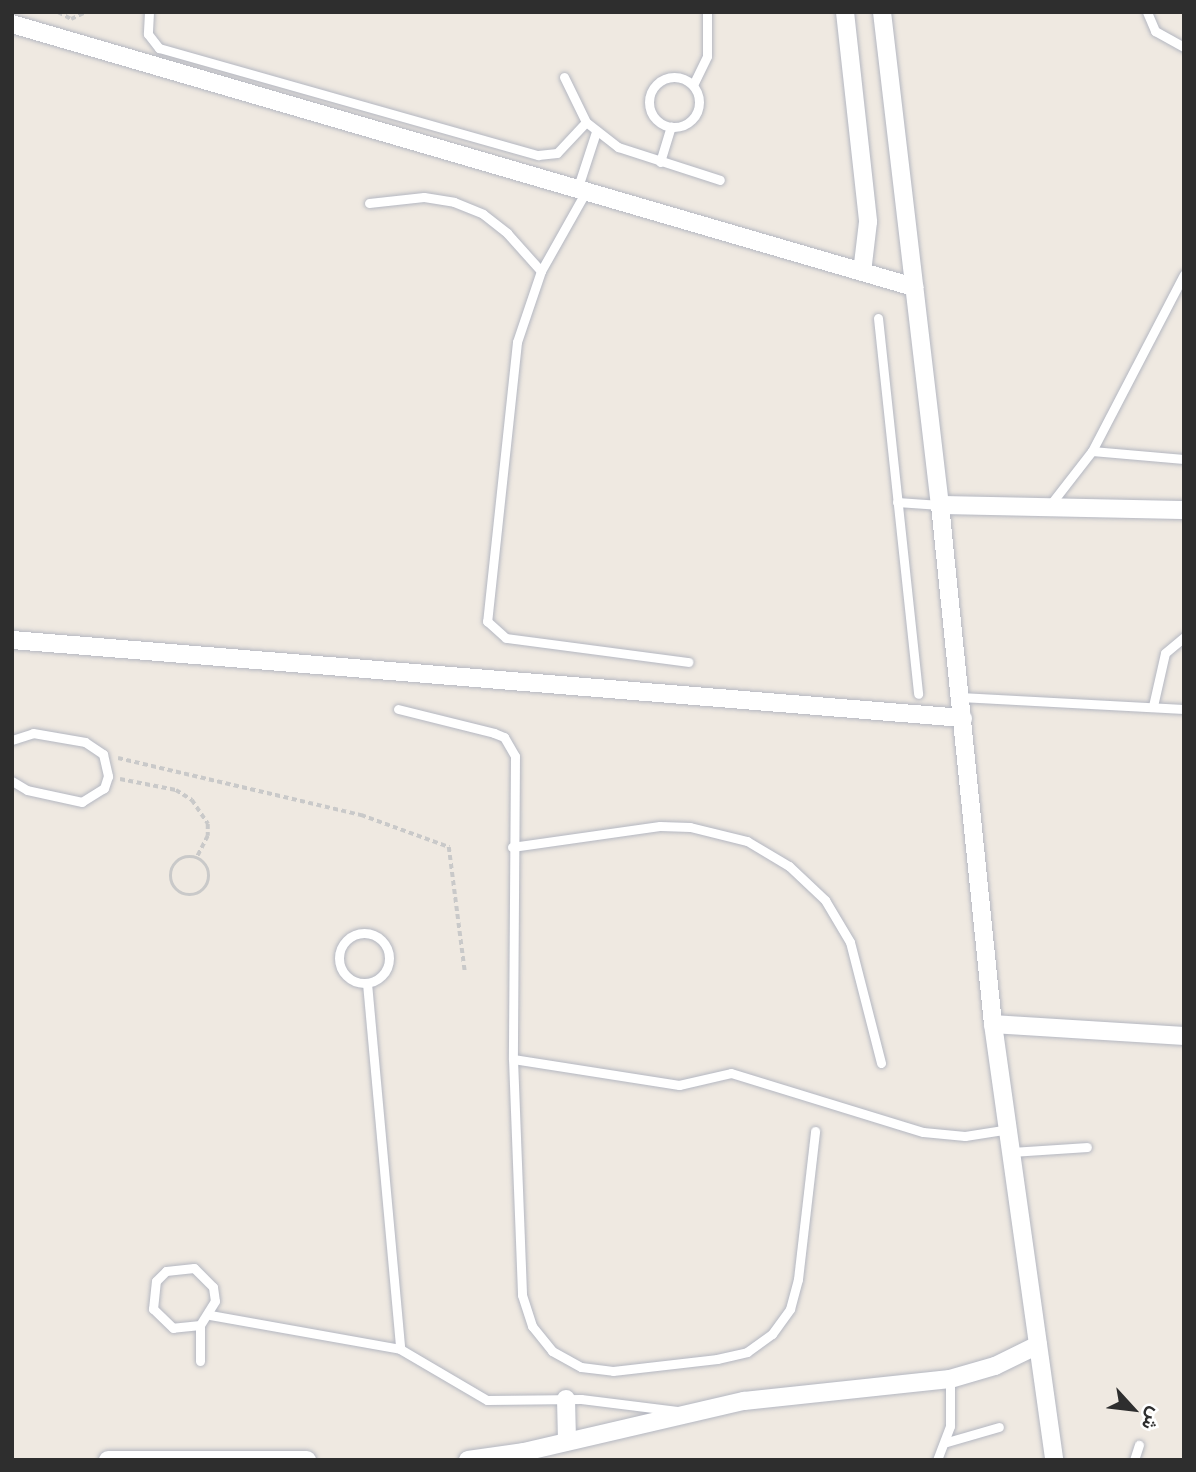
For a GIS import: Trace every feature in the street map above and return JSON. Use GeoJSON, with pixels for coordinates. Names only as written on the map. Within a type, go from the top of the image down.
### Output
{"type":"FeatureCollection","features":[{"type":"Feature","properties":{"kind":"street"},"geometry":{"type":"LineString","coordinates":[[845,12],[868,222],[862,272]]}},
{"type":"Feature","properties":{"kind":"street"},"geometry":{"type":"LineString","coordinates":[[882,12],[940,505],[993,1024],[1054,1460]]}},
{"type":"Feature","properties":{"kind":"street"},"geometry":{"type":"LineString","coordinates":[[12,24],[914,287]]}},
{"type":"Feature","properties":{"kind":"street"},"geometry":{"type":"LineString","coordinates":[[940,505],[1050,505],[1184,510]]}},
{"type":"Feature","properties":{"kind":"street"},"geometry":{"type":"LineString","coordinates":[[12,640],[963,718]]}},
{"type":"Feature","properties":{"kind":"street"},"geometry":{"type":"LineString","coordinates":[[993,1024],[1184,1036]]}},
{"type":"Feature","properties":{"kind":"street"},"geometry":{"type":"LineString","coordinates":[[468,1460],[799,1393],[950,1379],[995,1366],[1038,1345]]}},
{"type":"Feature","properties":{"kind":"street"},"geometry":{"type":"LineString","coordinates":[[566,1399],[567,1441]]}},
{"type":"Feature","properties":{"kind":"street"},"geometry":{"type":"LineString","coordinates":[[108,1460],[307,1460]]}},
{"type":"Feature","properties":{"kind":"lane"},"geometry":{"type":"LineString","coordinates":[[149,12],[148,34],[159,48],[538,155],[557,153],[586,122]]}},
{"type":"Feature","properties":{"kind":"lane"},"geometry":{"type":"LineString","coordinates":[[693,85],[669,78],[650,95],[656,119],[671,127],[688,123],[698,109],[693,85],[707,56],[707,12]]}},
{"type":"Feature","properties":{"kind":"lane"},"geometry":{"type":"LineString","coordinates":[[1147,12],[1155,31],[1184,47]]}},
{"type":"Feature","properties":{"kind":"lane"},"geometry":{"type":"LineString","coordinates":[[564,77],[586,122],[618,147],[720,180]]}},
{"type":"Feature","properties":{"kind":"lane"},"geometry":{"type":"LineString","coordinates":[[660,162],[671,127]]}},
{"type":"Feature","properties":{"kind":"lane"},"geometry":{"type":"LineString","coordinates":[[596,132],[581,192],[541,271],[517,342],[487,621],[506,638],[688,662]]}},
{"type":"Feature","properties":{"kind":"lane"},"geometry":{"type":"LineString","coordinates":[[369,203],[424,197],[454,202],[482,214],[507,233],[541,271]]}},
{"type":"Feature","properties":{"kind":"lane"},"geometry":{"type":"LineString","coordinates":[[1050,505],[1092,451],[1184,274]]}},
{"type":"Feature","properties":{"kind":"lane"},"geometry":{"type":"LineString","coordinates":[[878,318],[918,694]]}},
{"type":"Feature","properties":{"kind":"lane"},"geometry":{"type":"LineString","coordinates":[[1092,451],[1184,459]]}},
{"type":"Feature","properties":{"kind":"lane"},"geometry":{"type":"LineString","coordinates":[[897,502],[940,505]]}},
{"type":"Feature","properties":{"kind":"lane"},"geometry":{"type":"LineString","coordinates":[[1153,706],[1165,653],[1184,637]]}},
{"type":"Feature","properties":{"kind":"lane"},"geometry":{"type":"LineString","coordinates":[[960,697],[1184,709]]}},
{"type":"Feature","properties":{"kind":"lane"},"geometry":{"type":"LineString","coordinates":[[398,709],[494,733],[512,746],[515,756],[512,847],[513,1059],[523,1295],[539,1335],[552,1351],[581,1367],[613,1371],[717,1359],[747,1352],[772,1334],[790,1309],[798,1279],[815,1131]]}},
{"type":"Feature","properties":{"kind":"lane"},"geometry":{"type":"LineString","coordinates":[[12,740],[33,733],[85,742],[103,754],[108,776],[94,798],[82,802],[27,790],[12,782]]}},
{"type":"Feature","properties":{"kind":"lane"},"geometry":{"type":"LineString","coordinates":[[512,847],[660,826],[690,827],[747,841],[789,866],[825,900],[850,942],[881,1063]]}},
{"type":"Feature","properties":{"kind":"lane"},"geometry":{"type":"LineString","coordinates":[[361,933],[382,940],[389,961],[377,980],[367,984],[346,976],[339,956],[350,937],[361,933]]}},
{"type":"Feature","properties":{"kind":"lane"},"geometry":{"type":"LineString","coordinates":[[367,984],[400,1349]]}},
{"type":"Feature","properties":{"kind":"lane"},"geometry":{"type":"LineString","coordinates":[[513,1059],[679,1085],[731,1073],[923,1132],[965,1136],[1009,1129]]}},
{"type":"Feature","properties":{"kind":"lane"},"geometry":{"type":"LineString","coordinates":[[1012,1152],[1087,1147]]}},
{"type":"Feature","properties":{"kind":"lane"},"geometry":{"type":"LineString","coordinates":[[180,1266],[206,1275],[215,1301],[210,1315],[200,1325],[187,1330],[160,1321],[152,1294],[161,1276],[180,1266]]}},
{"type":"Feature","properties":{"kind":"lane"},"geometry":{"type":"LineString","coordinates":[[210,1315],[400,1349],[487,1400],[566,1399],[620,1402],[689,1414]]}},
{"type":"Feature","properties":{"kind":"lane"},"geometry":{"type":"LineString","coordinates":[[200,1325],[200,1361]]}},
{"type":"Feature","properties":{"kind":"lane"},"geometry":{"type":"LineString","coordinates":[[937,1460],[947,1442],[950,1379]]}},
{"type":"Feature","properties":{"kind":"lane"},"geometry":{"type":"LineString","coordinates":[[947,1442],[999,1427]]}},
{"type":"Feature","properties":{"kind":"lane"},"geometry":{"type":"LineString","coordinates":[[1134,1460],[1139,1445]]}},
{"type":"Feature","properties":{"kind":"path"},"geometry":{"type":"LineString","coordinates":[[58,12],[71,19],[86,12]]}},
{"type":"Feature","properties":{"kind":"path"},"geometry":{"type":"LineString","coordinates":[[103,754],[361,815],[449,848],[465,972]]}},
{"type":"Feature","properties":{"kind":"path"},"geometry":{"type":"LineString","coordinates":[[108,776],[176,790],[192,800],[208,824],[208,836],[197,858]]}},
{"type":"Feature","properties":{"kind":"path"},"geometry":{"type":"LineString","coordinates":[[182,858],[197,858],[208,868],[208,883],[197,894],[183,894],[172,884],[172,869],[182,858]]}}]}
